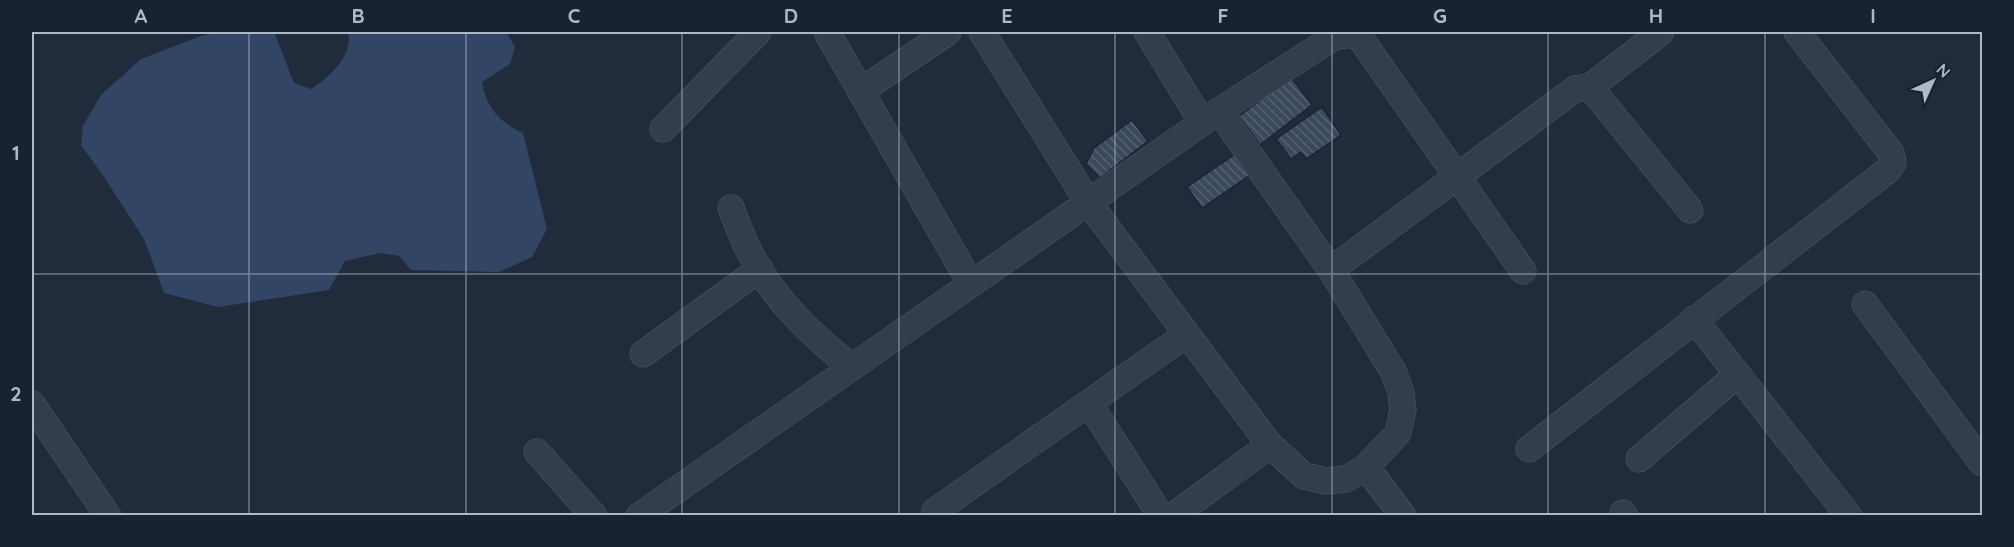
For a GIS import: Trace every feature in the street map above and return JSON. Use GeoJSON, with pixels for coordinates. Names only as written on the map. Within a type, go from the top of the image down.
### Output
{"type":"FeatureCollection","features":[{"type":"Feature","properties":{"kind":"street"},"geometry":{"type":"LineString","coordinates":[[663,129],[758,32]]}},
{"type":"Feature","properties":{"kind":"street"},"geometry":{"type":"LineString","coordinates":[[827,32],[971,284]]}},
{"type":"Feature","properties":{"kind":"street"},"geometry":{"type":"LineString","coordinates":[[861,91],[948,32]]}},
{"type":"Feature","properties":{"kind":"street"},"geometry":{"type":"LineString","coordinates":[[982,32],[1088,202],[1270,445],[1304,476],[1326,481],[1346,479],[1366,467],[1398,433],[1403,410],[1401,392],[1393,371],[1331,270],[1147,32]]}},
{"type":"Feature","properties":{"kind":"street"},"geometry":{"type":"LineString","coordinates":[[1331,270],[1575,89],[1590,87],[1661,32]]}},
{"type":"Feature","properties":{"kind":"street"},"geometry":{"type":"LineString","coordinates":[[1529,449],[1888,170],[1893,163],[1891,153],[1797,32]]}},
{"type":"Feature","properties":{"kind":"street"},"geometry":{"type":"LineString","coordinates":[[639,516],[1210,116],[1315,39],[1351,34],[1361,39],[1523,271]]}},
{"type":"Feature","properties":{"kind":"street"},"geometry":{"type":"LineString","coordinates":[[1590,87],[1690,210]]}},
{"type":"Feature","properties":{"kind":"street"},"geometry":{"type":"LineString","coordinates":[[731,208],[751,255],[778,298],[812,335],[851,367]]}},
{"type":"Feature","properties":{"kind":"street"},"geometry":{"type":"LineString","coordinates":[[643,354],[760,269]]}},
{"type":"Feature","properties":{"kind":"street"},"geometry":{"type":"LineString","coordinates":[[1865,304],[1983,463]]}},
{"type":"Feature","properties":{"kind":"street"},"geometry":{"type":"LineString","coordinates":[[1694,319],[1849,516]]}},
{"type":"Feature","properties":{"kind":"street"},"geometry":{"type":"LineString","coordinates":[[935,511],[1187,334]]}},
{"type":"Feature","properties":{"kind":"street"},"geometry":{"type":"LineString","coordinates":[[1639,459],[1737,375]]}},
{"type":"Feature","properties":{"kind":"street"},"geometry":{"type":"LineString","coordinates":[[1089,403],[1161,516]]}},
{"type":"Feature","properties":{"kind":"street"},"geometry":{"type":"LineString","coordinates":[[32,404],[108,516]]}},
{"type":"Feature","properties":{"kind":"street"},"geometry":{"type":"LineString","coordinates":[[1173,516],[1270,445]]}},
{"type":"Feature","properties":{"kind":"street"},"geometry":{"type":"LineString","coordinates":[[537,452],[594,516]]}},
{"type":"Feature","properties":{"kind":"street"},"geometry":{"type":"LineString","coordinates":[[1366,467],[1403,516]]}},
{"type":"Feature","properties":{"kind":"water"},"geometry":{"type":"Polygon","coordinates":[[[229,32],[275,34],[294,83],[311,89],[325,79],[344,57],[349,41],[348,32],[506,32],[515,47],[510,64],[482,82],[487,99],[495,113],[507,124],[523,133],[547,229],[532,257],[499,272],[411,270],[399,256],[380,253],[345,261],[329,290],[218,307],[164,293],[144,239],[81,145],[83,126],[101,95],[141,59],[204,35],[229,32]]]}},
{"type":"Feature","properties":{"kind":"building"},"geometry":{"type":"Polygon","coordinates":[[[1291,77],[1312,105],[1260,145],[1239,116],[1291,77]]]}},
{"type":"Feature","properties":{"kind":"building"},"geometry":{"type":"Polygon","coordinates":[[[1322,107],[1341,135],[1306,159],[1301,152],[1291,159],[1276,139],[1322,107]]]}},
{"type":"Feature","properties":{"kind":"building"},"geometry":{"type":"Polygon","coordinates":[[[1132,120],[1148,141],[1100,178],[1086,164],[1094,148],[1132,120]]]}},
{"type":"Feature","properties":{"kind":"building"},"geometry":{"type":"Polygon","coordinates":[[[1238,152],[1253,173],[1202,208],[1187,187],[1238,152]]]}}]}
